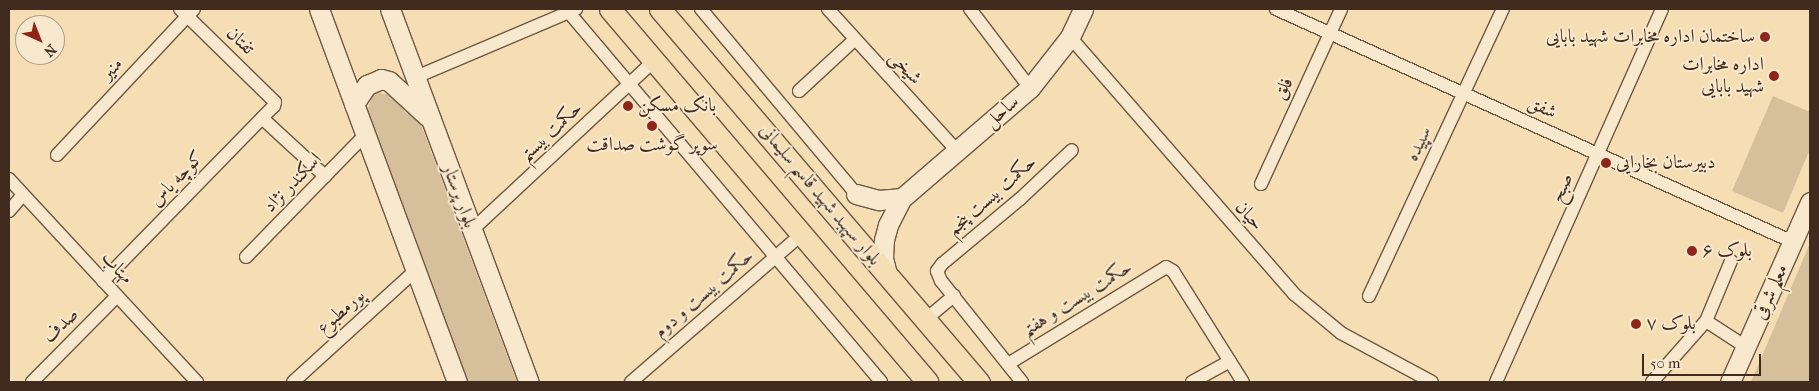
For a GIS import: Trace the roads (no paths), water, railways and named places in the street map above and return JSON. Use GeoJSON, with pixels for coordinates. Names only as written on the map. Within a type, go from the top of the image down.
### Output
{"type":"FeatureCollection","features":[{"type":"Feature","properties":{"kind":"main road","name":"بلوار سپهبد شهید قاسم سلیمانی"},"geometry":{"type":"LineString","coordinates":[[610,9],[928,382]]}},
{"type":"Feature","properties":{"kind":"main road","name":"بلوار سپهبد شهید قاسم سلیمانی"},"geometry":{"type":"LineString","coordinates":[[660,9],[979,382]]}},
{"type":"Feature","properties":{"kind":"street"},"geometry":{"type":"LineString","coordinates":[[320,9],[457,382]]}},
{"type":"Feature","properties":{"kind":"street","name":"بلوار پرستار"},"geometry":{"type":"LineString","coordinates":[[390,9],[528,382]]}},
{"type":"Feature","properties":{"kind":"street"},"geometry":{"type":"LineString","coordinates":[[701,9],[856,194],[879,200],[902,198]]}},
{"type":"Feature","properties":{"kind":"street","name":"شیخی"},"geometry":{"type":"LineString","coordinates":[[828,9],[854,40],[957,151]]}},
{"type":"Feature","properties":{"kind":"street"},"geometry":{"type":"LineString","coordinates":[[970,9],[1030,88]]}},
{"type":"Feature","properties":{"kind":"street","name":"ساحل"},"geometry":{"type":"LineString","coordinates":[[886,274],[883,258],[884,240],[888,224],[902,198],[1030,88],[1070,37],[1083,9]]}},
{"type":"Feature","properties":{"kind":"street","name":"شفق"},"geometry":{"type":"LineString","coordinates":[[1276,9],[1793,242]]}},
{"type":"Feature","properties":{"kind":"street","name":"فلق"},"geometry":{"type":"LineString","coordinates":[[1261,184],[1341,9]]}},
{"type":"Feature","properties":{"kind":"street","name":"سپیده"},"geometry":{"type":"LineString","coordinates":[[1369,296],[1503,9]]}},
{"type":"Feature","properties":{"kind":"street","name":"صبح"},"geometry":{"type":"LineString","coordinates":[[1496,382],[1662,9]]}},
{"type":"Feature","properties":{"kind":"street"},"geometry":{"type":"LineString","coordinates":[[416,77],[570,10],[628,85],[881,382]]}},
{"type":"Feature","properties":{"kind":"street","name":"تفتان"},"geometry":{"type":"LineString","coordinates":[[187,11],[275,102]]}},
{"type":"Feature","properties":{"kind":"street","name":"منیر"},"geometry":{"type":"LineString","coordinates":[[57,155],[187,11]]}},
{"type":"Feature","properties":{"kind":"street","name":"حیان"},"geometry":{"type":"LineString","coordinates":[[1070,37],[1294,294],[1342,333],[1432,382]]}},
{"type":"Feature","properties":{"kind":"street"},"geometry":{"type":"LineString","coordinates":[[800,91],[854,40]]}},
{"type":"Feature","properties":{"kind":"street","name":"حکمت بیستم"},"geometry":{"type":"LineString","coordinates":[[472,230],[654,61]]}},
{"type":"Feature","properties":{"kind":"street"},"geometry":{"type":"LineString","coordinates":[[354,104],[367,85],[381,79],[389,81],[432,121]]}},
{"type":"Feature","properties":{"kind":"street","name":"کوچه یاس"},"geometry":{"type":"LineString","coordinates":[[103,281],[274,106],[275,102]]}},
{"type":"Feature","properties":{"kind":"street"},"geometry":{"type":"LineString","coordinates":[[262,118],[325,176]]}},
{"type":"Feature","properties":{"kind":"street","name":"اسکندر نژاد"},"geometry":{"type":"LineString","coordinates":[[246,258],[366,134]]}},
{"type":"Feature","properties":{"kind":"street","name":"حکمت بیست پنجم"},"geometry":{"type":"LineString","coordinates":[[954,296],[941,281],[937,271],[942,264],[1020,199],[1072,150]]}},
{"type":"Feature","properties":{"kind":"street","name":"مهتاب"},"geometry":{"type":"LineString","coordinates":[[9,180],[197,382]]}},
{"type":"Feature","properties":{"kind":"street"},"geometry":{"type":"LineString","coordinates":[[9,211],[23,195]]}},
{"type":"Feature","properties":{"kind":"street","name":"معلم شرقی"},"geometry":{"type":"LineString","coordinates":[[1730,382],[1810,202]]}},
{"type":"Feature","properties":{"kind":"street","name":"حکمت بیست و دوم"},"geometry":{"type":"LineString","coordinates":[[631,382],[802,234]]}},
{"type":"Feature","properties":{"kind":"street"},"geometry":{"type":"LineString","coordinates":[[1652,382],[1706,321],[1731,261]]}},
{"type":"Feature","properties":{"kind":"street","name":"حکمت بیست و هفتم"},"geometry":{"type":"LineString","coordinates":[[1008,364],[1166,267],[1172,271],[1230,361]]}},
{"type":"Feature","properties":{"kind":"street","name":"پورمطبوع"},"geometry":{"type":"LineString","coordinates":[[292,382],[416,270]]}},
{"type":"Feature","properties":{"kind":"street","name":"صدف"},"geometry":{"type":"LineString","coordinates":[[32,382],[117,296]]}},
{"type":"Feature","properties":{"kind":"street"},"geometry":{"type":"LineString","coordinates":[[925,320],[954,296],[1022,382]]}},
{"type":"Feature","properties":{"kind":"street"},"geometry":{"type":"LineString","coordinates":[[1706,321],[1746,347]]}},
{"type":"Feature","properties":{"kind":"street"},"geometry":{"type":"LineString","coordinates":[[1192,382],[1230,361],[1243,382]]}},
{"type":"Feature","properties":{"kind":"place","name":"ساختمان اداره مخابرات شهید بابایی"},"geometry":{"type":"Point","coordinates":[1765,37]}},
{"type":"Feature","properties":{"kind":"place","name":"اداره مخابرات شهید بابایی"},"geometry":{"type":"Point","coordinates":[1774,76]}},
{"type":"Feature","properties":{"kind":"place","name":"بانک مسکن"},"geometry":{"type":"Point","coordinates":[628,106]}},
{"type":"Feature","properties":{"kind":"place","name":"سوپر گوشت صداقت"},"geometry":{"type":"Point","coordinates":[652,126]}},
{"type":"Feature","properties":{"kind":"place","name":"دبیرستان بخارایی"},"geometry":{"type":"Point","coordinates":[1606,163]}},
{"type":"Feature","properties":{"kind":"place","name":"بلوک ۶"},"geometry":{"type":"Point","coordinates":[1692,251]}},
{"type":"Feature","properties":{"kind":"place","name":"بلوک ۷"},"geometry":{"type":"Point","coordinates":[1636,324]}}]}
